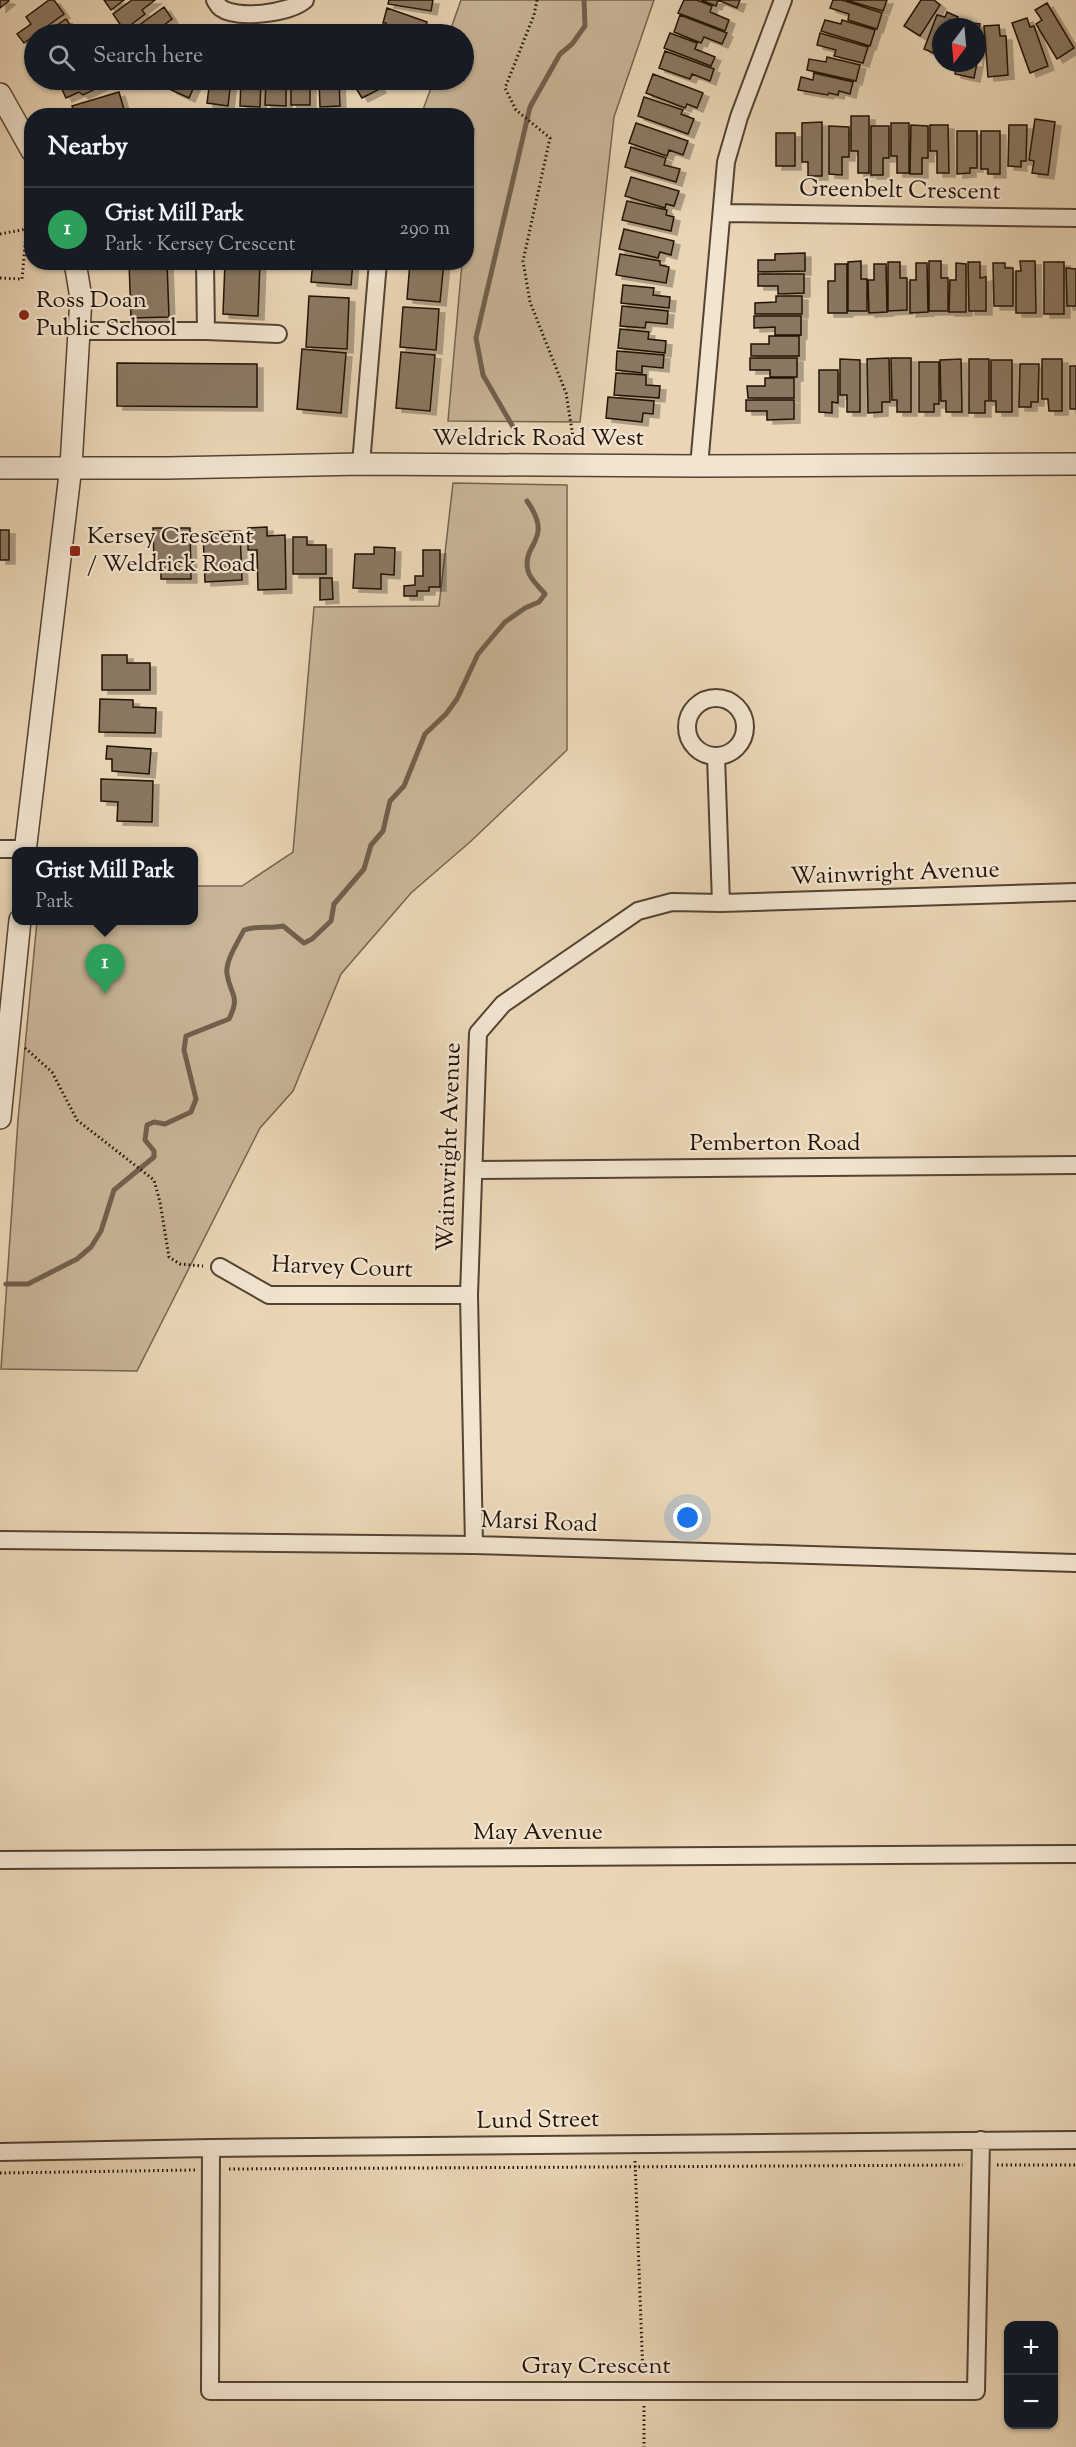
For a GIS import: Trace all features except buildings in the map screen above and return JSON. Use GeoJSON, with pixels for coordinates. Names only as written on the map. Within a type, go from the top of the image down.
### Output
{"type":"FeatureCollection","features":[{"type":"Feature","properties":{"kind":"street"},"geometry":{"type":"LineString","coordinates":[[215,0],[221,8],[240,13],[264,14],[298,7],[305,0]]}},
{"type":"Feature","properties":{"kind":"street"},"geometry":{"type":"LineString","coordinates":[[699,466],[726,162],[739,117],[783,0]]}},
{"type":"Feature","properties":{"kind":"street"},"geometry":{"type":"LineString","coordinates":[[0,94],[24,137]]}},
{"type":"Feature","properties":{"kind":"street","name":"Greenbelt Crescent"},"geometry":{"type":"LineString","coordinates":[[723,213],[1076,218]]}},
{"type":"Feature","properties":{"kind":"street"},"geometry":{"type":"LineString","coordinates":[[25,847],[71,466],[81,298],[76,270]]}},
{"type":"Feature","properties":{"kind":"street"},"geometry":{"type":"LineString","coordinates":[[205,270],[206,331]]}},
{"type":"Feature","properties":{"kind":"street"},"geometry":{"type":"LineString","coordinates":[[362,464],[377,270]]}},
{"type":"Feature","properties":{"kind":"street"},"geometry":{"type":"LineString","coordinates":[[78,331],[206,331],[278,334]]}},
{"type":"Feature","properties":{"kind":"street","name":"Weldrick Road West"},"geometry":{"type":"LineString","coordinates":[[0,468],[71,466],[168,468],[362,464],[699,466],[1076,464]]}},
{"type":"Feature","properties":{"kind":"street"},"geometry":{"type":"LineString","coordinates":[[716,756],[721,903]]}},
{"type":"Feature","properties":{"kind":"street","name":"Wainwright Avenue"},"geometry":{"type":"LineString","coordinates":[[474,1545],[469,1295],[478,1033],[503,1004],[638,911],[672,902],[721,903],[1076,892]]}},
{"type":"Feature","properties":{"kind":"street"},"geometry":{"type":"LineString","coordinates":[[0,1118],[21,925]]}},
{"type":"Feature","properties":{"kind":"street","name":"Pemberton Road"},"geometry":{"type":"LineString","coordinates":[[474,1170],[1076,1166]]}},
{"type":"Feature","properties":{"kind":"street","name":"Harvey Court"},"geometry":{"type":"LineString","coordinates":[[220,1267],[269,1295],[469,1295]]}},
{"type":"Feature","properties":{"kind":"street","name":"Marsi Road"},"geometry":{"type":"LineString","coordinates":[[0,1540],[474,1545],[1076,1563]]}},
{"type":"Feature","properties":{"kind":"street","name":"May Avenue"},"geometry":{"type":"LineString","coordinates":[[0,1860],[1076,1854]]}},
{"type":"Feature","properties":{"kind":"street","name":"Gray Crescent"},"geometry":{"type":"LineString","coordinates":[[211,2148],[210,2391],[976,2391],[981,2140]]}},
{"type":"Feature","properties":{"kind":"street","name":"Lund Street"},"geometry":{"type":"LineString","coordinates":[[0,2152],[1076,2140]]}},
{"type":"Feature","properties":{"kind":"path"},"geometry":{"type":"LineString","coordinates":[[537,0],[534,15],[505,88],[516,110],[550,138],[523,261],[530,302],[566,393],[573,437]]}},
{"type":"Feature","properties":{"kind":"path"},"geometry":{"type":"LineString","coordinates":[[0,234],[24,230]]}},
{"type":"Feature","properties":{"kind":"path"},"geometry":{"type":"LineString","coordinates":[[0,278],[22,279],[24,258]]}},
{"type":"Feature","properties":{"kind":"path"},"geometry":{"type":"LineString","coordinates":[[24,1047],[52,1072],[77,1120],[154,1180],[169,1257],[180,1264],[220,1267]]}},
{"type":"Feature","properties":{"kind":"path"},"geometry":{"type":"LineString","coordinates":[[635,2144],[644,2447]]}},
{"type":"Feature","properties":{"kind":"path"},"geometry":{"type":"LineString","coordinates":[[0,2173],[1076,2165]]}},
{"type":"Feature","properties":{"kind":"shaded area"},"geometry":{"type":"Polygon","coordinates":[[[461,0],[654,0],[614,117],[580,422],[448,421],[461,270],[474,270],[474,108],[424,108],[430,90],[474,90],[474,24],[453,24],[461,0]]]}},
{"type":"Feature","properties":{"kind":"shaded area"},"geometry":{"type":"Polygon","coordinates":[[[453,483],[567,485],[567,750],[470,842],[411,893],[341,974],[293,1091],[260,1128],[137,1371],[1,1369],[18,1120],[37,925],[198,925],[198,886],[242,886],[293,852],[314,607],[439,606],[453,483]]]}},
{"type":"Feature","properties":{"kind":"waterway"},"geometry":{"type":"LineString","coordinates":[[516,432],[483,375],[476,338],[530,107],[560,54],[572,44],[585,26],[584,0]]}},
{"type":"Feature","properties":{"kind":"waterway"},"geometry":{"type":"LineString","coordinates":[[6,1284],[28,1284],[77,1259],[91,1247],[101,1231],[114,1190],[154,1157],[154,1151],[145,1140],[147,1125],[154,1122],[165,1124],[191,1112],[196,1099],[184,1050],[186,1036],[229,1019],[234,1005],[234,995],[228,981],[228,963],[244,930],[283,926],[304,943],[312,939],[331,921],[334,904],[364,869],[371,845],[383,831],[390,801],[404,786],[425,734],[446,714],[457,699],[478,654],[505,622],[525,608],[539,602],[545,594],[528,571],[527,562],[538,533],[538,525],[535,514],[527,501]]}},
{"type":"Feature","properties":{"kind":"place","name":"Ross Doan Public School"},"geometry":{"type":"Point","coordinates":[24,315]}},
{"type":"Feature","properties":{"kind":"place","name":"Kersey Crescent / Weldrick Road"},"geometry":{"type":"Point","coordinates":[75,551]}},
{"type":"Feature","properties":{"kind":"place","name":"Grist Mill Park"},"geometry":{"type":"Point","coordinates":[105,994]}}]}
